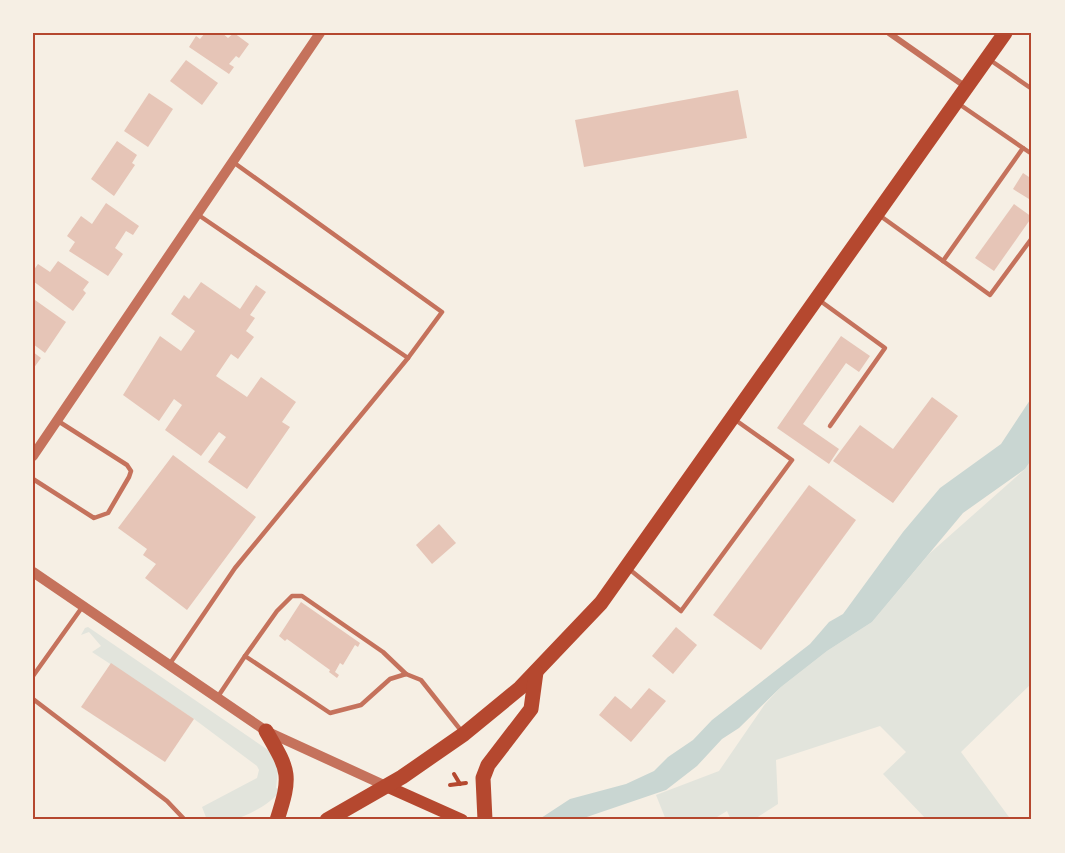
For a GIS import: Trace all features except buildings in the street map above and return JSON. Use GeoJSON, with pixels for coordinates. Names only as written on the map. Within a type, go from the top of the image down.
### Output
{"type":"FeatureCollection","features":[{"type":"Feature","properties":{"kind":"main road"},"geometry":{"type":"LineString","coordinates":[[327,820],[386,786],[464,734],[536,672],[594,611],[966,88],[987,58],[998,35]]}},
{"type":"Feature","properties":{"kind":"main road"},"geometry":{"type":"LineString","coordinates":[[485,820],[483,778],[488,765],[531,709],[536,672]]}},
{"type":"Feature","properties":{"kind":"main road"},"geometry":{"type":"LineString","coordinates":[[266,730],[287,770],[288,784],[277,820]]}},
{"type":"Feature","properties":{"kind":"main road"},"geometry":{"type":"LineString","coordinates":[[386,786],[462,820]]}},
{"type":"Feature","properties":{"kind":"street"},"geometry":{"type":"LineString","coordinates":[[33,456],[321,33]]}},
{"type":"Feature","properties":{"kind":"street"},"geometry":{"type":"LineString","coordinates":[[889,33],[966,88]]}},
{"type":"Feature","properties":{"kind":"street"},"geometry":{"type":"LineString","coordinates":[[33,572],[266,730],[386,786]]}},
{"type":"Feature","properties":{"kind":"lane"},"geometry":{"type":"LineString","coordinates":[[987,58],[1032,89]]}},
{"type":"Feature","properties":{"kind":"lane"},"geometry":{"type":"LineString","coordinates":[[956,102],[1032,154]]}},
{"type":"Feature","properties":{"kind":"lane"},"geometry":{"type":"LineString","coordinates":[[943,261],[1023,148]]}},
{"type":"Feature","properties":{"kind":"lane"},"geometry":{"type":"LineString","coordinates":[[169,665],[235,567],[408,358],[442,312],[233,162]]}},
{"type":"Feature","properties":{"kind":"lane"},"geometry":{"type":"LineString","coordinates":[[197,214],[408,358]]}},
{"type":"Feature","properties":{"kind":"lane"},"geometry":{"type":"LineString","coordinates":[[877,214],[990,295],[1032,238]]}},
{"type":"Feature","properties":{"kind":"lane"},"geometry":{"type":"LineString","coordinates":[[817,299],[885,348],[830,426]]}},
{"type":"Feature","properties":{"kind":"lane"},"geometry":{"type":"LineString","coordinates":[[627,567],[681,611],[792,460],[732,418]]}},
{"type":"Feature","properties":{"kind":"lane"},"geometry":{"type":"LineString","coordinates":[[33,479],[94,518],[108,513],[129,477],[131,471],[127,465],[58,421]]}},
{"type":"Feature","properties":{"kind":"lane"},"geometry":{"type":"LineString","coordinates":[[217,698],[278,611],[292,596],[302,596],[383,652],[406,674],[421,680],[464,734]]}},
{"type":"Feature","properties":{"kind":"lane"},"geometry":{"type":"LineString","coordinates":[[33,676],[83,606]]}},
{"type":"Feature","properties":{"kind":"lane"},"geometry":{"type":"LineString","coordinates":[[245,656],[330,713],[361,705],[390,679],[406,674]]}},
{"type":"Feature","properties":{"kind":"lane"},"geometry":{"type":"LineString","coordinates":[[33,699],[167,801],[185,820]]}},
{"type":"Feature","properties":{"kind":"path"},"geometry":{"type":"LineString","coordinates":[[454,774],[460,784]]}},
{"type":"Feature","properties":{"kind":"path"},"geometry":{"type":"LineString","coordinates":[[450,786],[466,783]]}},
{"type":"Feature","properties":{"kind":"shaded area"},"geometry":{"type":"Polygon","coordinates":[[[1032,397],[1032,459],[1025,469],[963,513],[872,622],[827,651],[781,687],[739,728],[722,739],[697,766],[666,790],[578,820],[538,820],[570,799],[626,784],[654,771],[668,757],[693,740],[712,720],[810,644],[829,622],[843,614],[903,532],[940,488],[1001,444],[1032,397]]]}},
{"type":"Feature","properties":{"kind":"shaded area"},"geometry":{"type":"Polygon","coordinates":[[[1032,459],[1032,683],[961,752],[1009,817],[997,820],[927,820],[883,774],[906,752],[880,726],[776,760],[778,804],[753,820],[731,820],[727,811],[712,820],[666,820],[656,795],[719,771],[765,704],[781,687],[827,651],[872,622],[929,554],[1025,469],[1032,459]]]}},
{"type":"Feature","properties":{"kind":"shaded area"},"geometry":{"type":"Polygon","coordinates":[[[88,627],[271,752],[279,761],[276,788],[281,790],[277,795],[259,809],[238,818],[225,821],[207,820],[202,807],[257,778],[259,770],[257,766],[194,719],[92,652],[101,646],[89,632],[81,635],[88,627]]]}}]}
